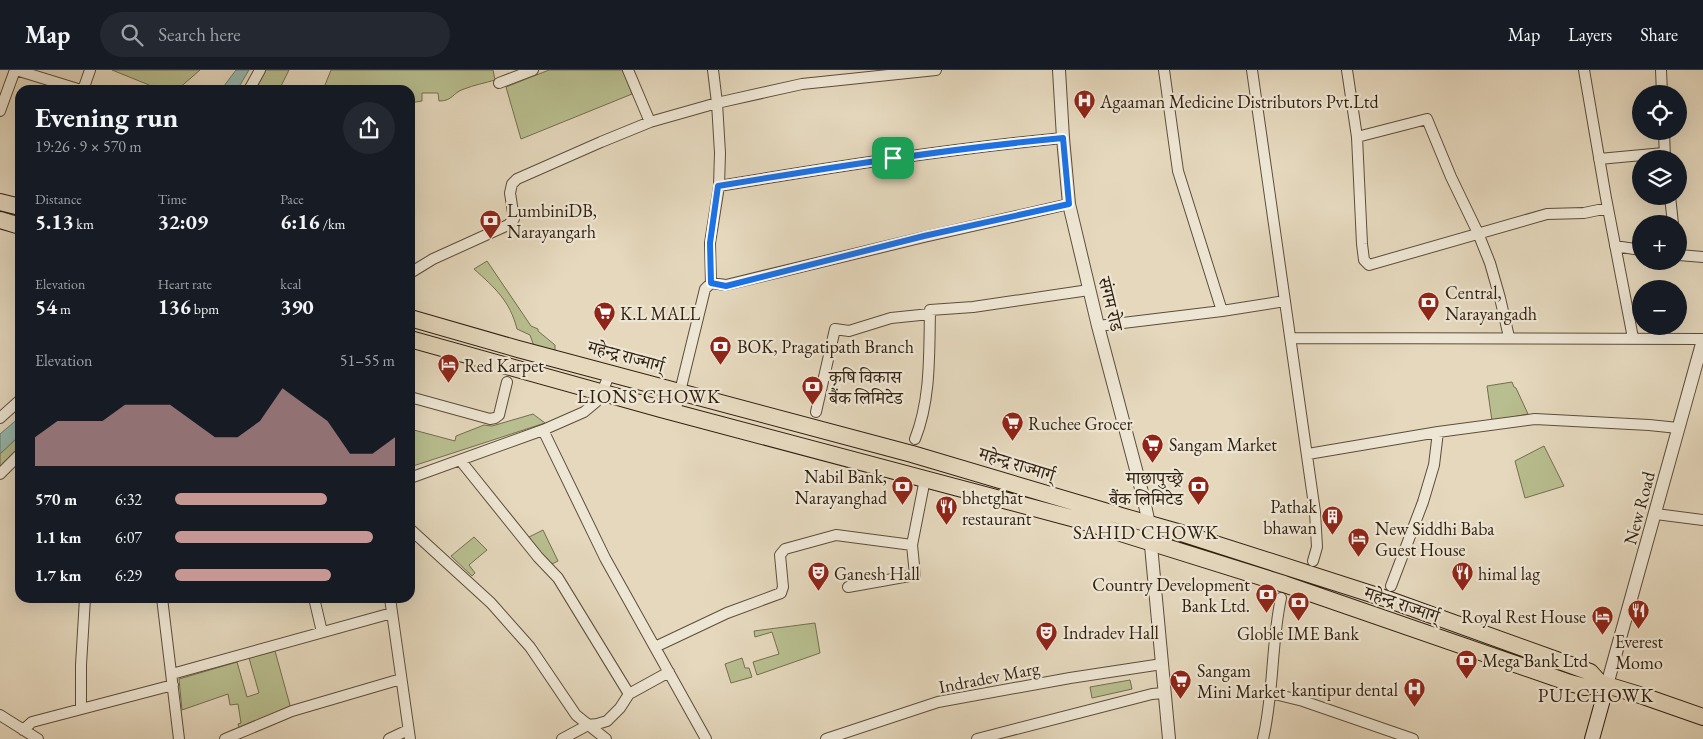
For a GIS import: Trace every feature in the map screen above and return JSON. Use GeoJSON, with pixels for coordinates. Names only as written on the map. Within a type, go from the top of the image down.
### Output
{"type":"FeatureCollection","features":[{"type":"Feature","properties":{"kind":"highway"},"geometry":{"type":"LineString","coordinates":[[0,202],[15,206]]}},
{"type":"Feature","properties":{"kind":"highway"},"geometry":{"type":"LineString","coordinates":[[0,220],[15,224]]}},
{"type":"Feature","properties":{"kind":"highway","name":"महेन्द्र राज्मार्ग्"},"geometry":{"type":"LineString","coordinates":[[415,319],[912,454],[1149,524],[1387,599],[1590,672],[1603,684]]}},
{"type":"Feature","properties":{"kind":"highway","name":"महेन्द्र राज्मार्ग्"},"geometry":{"type":"LineString","coordinates":[[415,340],[1079,520],[1283,584],[1570,683],[1584,687],[1603,684],[1703,717]]}},
{"type":"Feature","properties":{"kind":"main road"},"geometry":{"type":"LineString","coordinates":[[1592,739],[1603,684]]}},
{"type":"Feature","properties":{"kind":"street"},"geometry":{"type":"LineString","coordinates":[[0,111],[16,70],[66,85]]}},
{"type":"Feature","properties":{"kind":"street"},"geometry":{"type":"LineString","coordinates":[[84,85],[90,70]]}},
{"type":"Feature","properties":{"kind":"street"},"geometry":{"type":"LineString","coordinates":[[252,85],[260,70]]}},
{"type":"Feature","properties":{"kind":"street"},"geometry":{"type":"LineString","coordinates":[[499,83],[533,70]]}},
{"type":"Feature","properties":{"kind":"street"},"geometry":{"type":"LineString","coordinates":[[628,70],[650,122]]}},
{"type":"Feature","properties":{"kind":"street"},"geometry":{"type":"LineString","coordinates":[[675,412],[706,289],[711,283],[710,243],[718,186],[720,153],[717,103],[712,70]]}},
{"type":"Feature","properties":{"kind":"street"},"geometry":{"type":"LineString","coordinates":[[415,270],[433,259],[508,225],[514,219],[510,193],[512,184],[517,179],[650,122],[717,103],[802,84],[936,70]]}},
{"type":"Feature","properties":{"kind":"street","name":"संगम रोड"},"geometry":{"type":"LineString","coordinates":[[1059,70],[1069,204],[1149,524],[1169,739]]}},
{"type":"Feature","properties":{"kind":"street"},"geometry":{"type":"LineString","coordinates":[[1164,70],[1178,171],[1222,311]]}},
{"type":"Feature","properties":{"kind":"street"},"geometry":{"type":"LineString","coordinates":[[1252,70],[1308,454],[1317,539],[1317,548],[1313,561]]}},
{"type":"Feature","properties":{"kind":"street"},"geometry":{"type":"LineString","coordinates":[[1347,70],[1357,137],[1362,244],[1364,260],[1369,265],[1547,214],[1584,213],[1608,208]]}},
{"type":"Feature","properties":{"kind":"street"},"geometry":{"type":"LineString","coordinates":[[1584,70],[1633,338]]}},
{"type":"Feature","properties":{"kind":"street"},"geometry":{"type":"LineString","coordinates":[[1661,70],[1662,85]]}},
{"type":"Feature","properties":{"kind":"street"},"geometry":{"type":"LineString","coordinates":[[1357,137],[1427,119],[1490,262],[1509,337]]}},
{"type":"Feature","properties":{"kind":"street"},"geometry":{"type":"LineString","coordinates":[[718,186],[838,166],[1063,138]]}},
{"type":"Feature","properties":{"kind":"street"},"geometry":{"type":"LineString","coordinates":[[1600,159],[1632,158]]}},
{"type":"Feature","properties":{"kind":"street"},"geometry":{"type":"LineString","coordinates":[[711,283],[726,286],[924,236],[1069,204]]}},
{"type":"Feature","properties":{"kind":"street"},"geometry":{"type":"LineString","coordinates":[[1615,246],[1632,249]]}},
{"type":"Feature","properties":{"kind":"street"},"geometry":{"type":"LineString","coordinates":[[1687,256],[1703,257]]}},
{"type":"Feature","properties":{"kind":"street"},"geometry":{"type":"LineString","coordinates":[[915,439],[925,410],[930,310],[972,307],[1089,290]]}},
{"type":"Feature","properties":{"kind":"street"},"geometry":{"type":"LineString","coordinates":[[1098,326],[1222,311],[1285,301]]}},
{"type":"Feature","properties":{"kind":"street"},"geometry":{"type":"LineString","coordinates":[[816,412],[835,329],[849,331],[891,318],[930,314]]}},
{"type":"Feature","properties":{"kind":"street"},"geometry":{"type":"LineString","coordinates":[[1291,338],[1509,337],[1703,339]]}},
{"type":"Feature","properties":{"kind":"street","name":"New Road"},"geometry":{"type":"LineString","coordinates":[[1603,684],[1656,514],[1703,339]]}},
{"type":"Feature","properties":{"kind":"street"},"geometry":{"type":"LineString","coordinates":[[415,476],[543,430],[584,412],[596,402],[610,373]]}},
{"type":"Feature","properties":{"kind":"street"},"geometry":{"type":"LineString","coordinates":[[415,398],[490,419],[495,418],[499,414],[507,382]]}},
{"type":"Feature","properties":{"kind":"street"},"geometry":{"type":"LineString","coordinates":[[0,418],[15,404]]}},
{"type":"Feature","properties":{"kind":"street"},"geometry":{"type":"LineString","coordinates":[[1308,454],[1438,432],[1535,419],[1678,428]]}},
{"type":"Feature","properties":{"kind":"street"},"geometry":{"type":"LineString","coordinates":[[543,430],[606,558],[706,739]]}},
{"type":"Feature","properties":{"kind":"street"},"geometry":{"type":"LineString","coordinates":[[1391,586],[1423,502],[1434,465],[1438,432]]}},
{"type":"Feature","properties":{"kind":"street"},"geometry":{"type":"LineString","coordinates":[[0,474],[15,459]]}},
{"type":"Feature","properties":{"kind":"street"},"geometry":{"type":"LineString","coordinates":[[460,460],[538,557],[558,578],[628,694]]}},
{"type":"Feature","properties":{"kind":"street"},"geometry":{"type":"LineString","coordinates":[[848,587],[913,576],[915,573],[912,545],[926,479]]}},
{"type":"Feature","properties":{"kind":"street"},"geometry":{"type":"LineString","coordinates":[[1656,514],[1703,520]]}},
{"type":"Feature","properties":{"kind":"street"},"geometry":{"type":"LineString","coordinates":[[415,534],[485,597],[517,630],[576,715],[606,739]]}},
{"type":"Feature","properties":{"kind":"street"},"geometry":{"type":"LineString","coordinates":[[655,647],[727,614],[781,593],[783,587],[780,555],[784,549],[836,535],[912,545]]}},
{"type":"Feature","properties":{"kind":"street"},"geometry":{"type":"LineString","coordinates":[[1263,739],[1271,693],[1278,612],[1281,598]]}},
{"type":"Feature","properties":{"kind":"street"},"geometry":{"type":"LineString","coordinates":[[81,709],[81,664],[85,603]]}},
{"type":"Feature","properties":{"kind":"street"},"geometry":{"type":"LineString","coordinates":[[163,603],[179,739]]}},
{"type":"Feature","properties":{"kind":"street"},"geometry":{"type":"LineString","coordinates":[[315,603],[322,632]]}},
{"type":"Feature","properties":{"kind":"street"},"geometry":{"type":"LineString","coordinates":[[389,739],[409,735],[391,603]]}},
{"type":"Feature","properties":{"kind":"street"},"geometry":{"type":"LineString","coordinates":[[172,674],[392,613]]}},
{"type":"Feature","properties":{"kind":"street","name":"Indradev Marg"},"geometry":{"type":"LineString","coordinates":[[826,739],[938,702],[1070,678],[1162,664]]}},
{"type":"Feature","properties":{"kind":"street"},"geometry":{"type":"LineString","coordinates":[[562,739],[588,725],[607,720],[620,708],[628,694],[669,672]]}},
{"type":"Feature","properties":{"kind":"street"},"geometry":{"type":"LineString","coordinates":[[225,739],[292,711],[401,679]]}},
{"type":"Feature","properties":{"kind":"street"},"geometry":{"type":"LineString","coordinates":[[23,730],[32,722],[173,685]]}},
{"type":"Feature","properties":{"kind":"street"},"geometry":{"type":"LineString","coordinates":[[977,739],[1164,692]]}},
{"type":"Feature","properties":{"kind":"street"},"geometry":{"type":"LineString","coordinates":[[1271,693],[1303,701],[1413,739]]}},
{"type":"Feature","properties":{"kind":"street"},"geometry":{"type":"LineString","coordinates":[[0,716],[38,739]]}},
{"type":"Feature","properties":{"kind":"green space"},"geometry":{"type":"Polygon","coordinates":[[[112,70],[200,70],[183,85],[149,85],[112,70]]]}},
{"type":"Feature","properties":{"kind":"green space"},"geometry":{"type":"Polygon","coordinates":[[[263,70],[289,70],[282,85],[255,85],[263,70]]]}},
{"type":"Feature","properties":{"kind":"green space"},"geometry":{"type":"Polygon","coordinates":[[[331,70],[493,70],[495,80],[464,89],[444,101],[439,101],[438,93],[422,93],[422,101],[415,102],[415,85],[325,85],[331,70]]]}},
{"type":"Feature","properties":{"kind":"green space"},"geometry":{"type":"Polygon","coordinates":[[[549,70],[623,70],[632,94],[521,139],[506,87],[549,70]]]}},
{"type":"Feature","properties":{"kind":"green space"},"geometry":{"type":"Polygon","coordinates":[[[487,261],[531,326],[538,329],[555,345],[555,352],[534,346],[530,335],[517,329],[510,310],[501,296],[474,269],[487,261]]]}},
{"type":"Feature","properties":{"kind":"green space"},"geometry":{"type":"Polygon","coordinates":[[[1512,382],[1528,414],[1492,421],[1487,386],[1512,382]]]}},
{"type":"Feature","properties":{"kind":"green space"},"geometry":{"type":"Polygon","coordinates":[[[533,414],[545,423],[415,465],[415,430],[455,441],[456,436],[484,425],[492,426],[533,414]]]}},
{"type":"Feature","properties":{"kind":"green space"},"geometry":{"type":"Polygon","coordinates":[[[15,440],[15,454],[0,469],[0,454],[15,440]]]}},
{"type":"Feature","properties":{"kind":"green space"},"geometry":{"type":"Polygon","coordinates":[[[1544,446],[1564,486],[1525,498],[1515,461],[1544,446]]]}},
{"type":"Feature","properties":{"kind":"green space"},"geometry":{"type":"Polygon","coordinates":[[[543,530],[558,561],[552,564],[539,553],[529,537],[543,530]]]}},
{"type":"Feature","properties":{"kind":"green space"},"geometry":{"type":"Polygon","coordinates":[[[474,537],[487,550],[469,565],[475,573],[472,576],[451,556],[474,537]]]}},
{"type":"Feature","properties":{"kind":"green space"},"geometry":{"type":"Polygon","coordinates":[[[815,623],[820,653],[757,675],[753,662],[779,654],[772,632],[755,637],[754,631],[815,623]]]}},
{"type":"Feature","properties":{"kind":"green space"},"geometry":{"type":"Polygon","coordinates":[[[275,651],[291,709],[239,728],[238,724],[241,723],[238,704],[230,705],[228,694],[182,710],[179,679],[237,662],[247,697],[259,693],[249,658],[275,651]]]}},
{"type":"Feature","properties":{"kind":"green space"},"geometry":{"type":"Polygon","coordinates":[[[742,658],[745,668],[749,668],[752,677],[731,683],[725,664],[742,658]]]}},
{"type":"Feature","properties":{"kind":"green space"},"geometry":{"type":"Polygon","coordinates":[[[1130,680],[1132,689],[1092,698],[1090,687],[1130,680]]]}},
{"type":"Feature","properties":{"kind":"water"},"geometry":{"type":"Polygon","coordinates":[[[236,70],[249,70],[240,85],[225,85],[236,70]]]}},
{"type":"Feature","properties":{"kind":"water"},"geometry":{"type":"Polygon","coordinates":[[[15,421],[15,440],[0,454],[0,434],[15,421]]]}},
{"type":"Feature","properties":{"kind":"place","name":"Agaaman Medicine Distributors Pvt.Ltd"},"geometry":{"type":"Point","coordinates":[1084,120]}},
{"type":"Feature","properties":{"kind":"place","name":"LumbiniDB, Narayangarh"},"geometry":{"type":"Point","coordinates":[491,239]}},
{"type":"Feature","properties":{"kind":"place","name":"Central, Narayangadh"},"geometry":{"type":"Point","coordinates":[1429,321]}},
{"type":"Feature","properties":{"kind":"place","name":"K.L MALL"},"geometry":{"type":"Point","coordinates":[604,332]}},
{"type":"Feature","properties":{"kind":"place","name":"BOK, Pragatipath Branch"},"geometry":{"type":"Point","coordinates":[721,365]}},
{"type":"Feature","properties":{"kind":"place","name":"Red Karpet"},"geometry":{"type":"Point","coordinates":[448,384]}},
{"type":"Feature","properties":{"kind":"place","name":"कृषि विकास बैंक लिमिटेड"},"geometry":{"type":"Point","coordinates":[813,405]}},
{"type":"Feature","properties":{"kind":"place","name":"Ruchee Grocer"},"geometry":{"type":"Point","coordinates":[1012,442]}},
{"type":"Feature","properties":{"kind":"place","name":"Sangam Market"},"geometry":{"type":"Point","coordinates":[1153,463]}},
{"type":"Feature","properties":{"kind":"place","name":"Nabil Bank, Narayanghad"},"geometry":{"type":"Point","coordinates":[903,505]}},
{"type":"Feature","properties":{"kind":"place","name":"माछापुच्छ्रे बैंक लिमिटेड"},"geometry":{"type":"Point","coordinates":[1199,506]}},
{"type":"Feature","properties":{"kind":"place","name":"bhetghat restaurant"},"geometry":{"type":"Point","coordinates":[946,526]}},
{"type":"Feature","properties":{"kind":"place","name":"Pathak bhawan"},"geometry":{"type":"Point","coordinates":[1333,535]}},
{"type":"Feature","properties":{"kind":"place","name":"New Siddhi Baba Guest House"},"geometry":{"type":"Point","coordinates":[1359,557]}},
{"type":"Feature","properties":{"kind":"place","name":"Ganesh Hall"},"geometry":{"type":"Point","coordinates":[818,592]}},
{"type":"Feature","properties":{"kind":"place","name":"himal lag"},"geometry":{"type":"Point","coordinates":[1462,592]}},
{"type":"Feature","properties":{"kind":"place","name":"Country Development Bank Ltd."},"geometry":{"type":"Point","coordinates":[1266,613]}},
{"type":"Feature","properties":{"kind":"place","name":"Globle IME Bank"},"geometry":{"type":"Point","coordinates":[1298,622]}},
{"type":"Feature","properties":{"kind":"place","name":"Everest Momo"},"geometry":{"type":"Point","coordinates":[1639,630]}},
{"type":"Feature","properties":{"kind":"place","name":"Royal Rest House"},"geometry":{"type":"Point","coordinates":[1602,635]}},
{"type":"Feature","properties":{"kind":"place","name":"Indradev Hall"},"geometry":{"type":"Point","coordinates":[1047,651]}},
{"type":"Feature","properties":{"kind":"place","name":"Mega Bank Ltd"},"geometry":{"type":"Point","coordinates":[1466,679]}},
{"type":"Feature","properties":{"kind":"place","name":"Sangam Mini Market"},"geometry":{"type":"Point","coordinates":[1181,699]}},
{"type":"Feature","properties":{"kind":"place","name":"kantipur dental"},"geometry":{"type":"Point","coordinates":[1414,708]}},
{"type":"Feature","properties":{"kind":"district","name":"LIONS CHOWK"},"geometry":{"type":"Point","coordinates":[649,396]}},
{"type":"Feature","properties":{"kind":"district","name":"SAHID CHOWK"},"geometry":{"type":"Point","coordinates":[1146,532]}},
{"type":"Feature","properties":{"kind":"district","name":"PULCHOWK"},"geometry":{"type":"Point","coordinates":[1596,695]}},
{"type":"Feature","properties":{"kind":"route"},"geometry":{"type":"LineString","coordinates":[[1063,138],[1069,204],[924,236],[726,286],[711,283],[710,243],[718,186],[893,158],[1063,138]]}}]}
